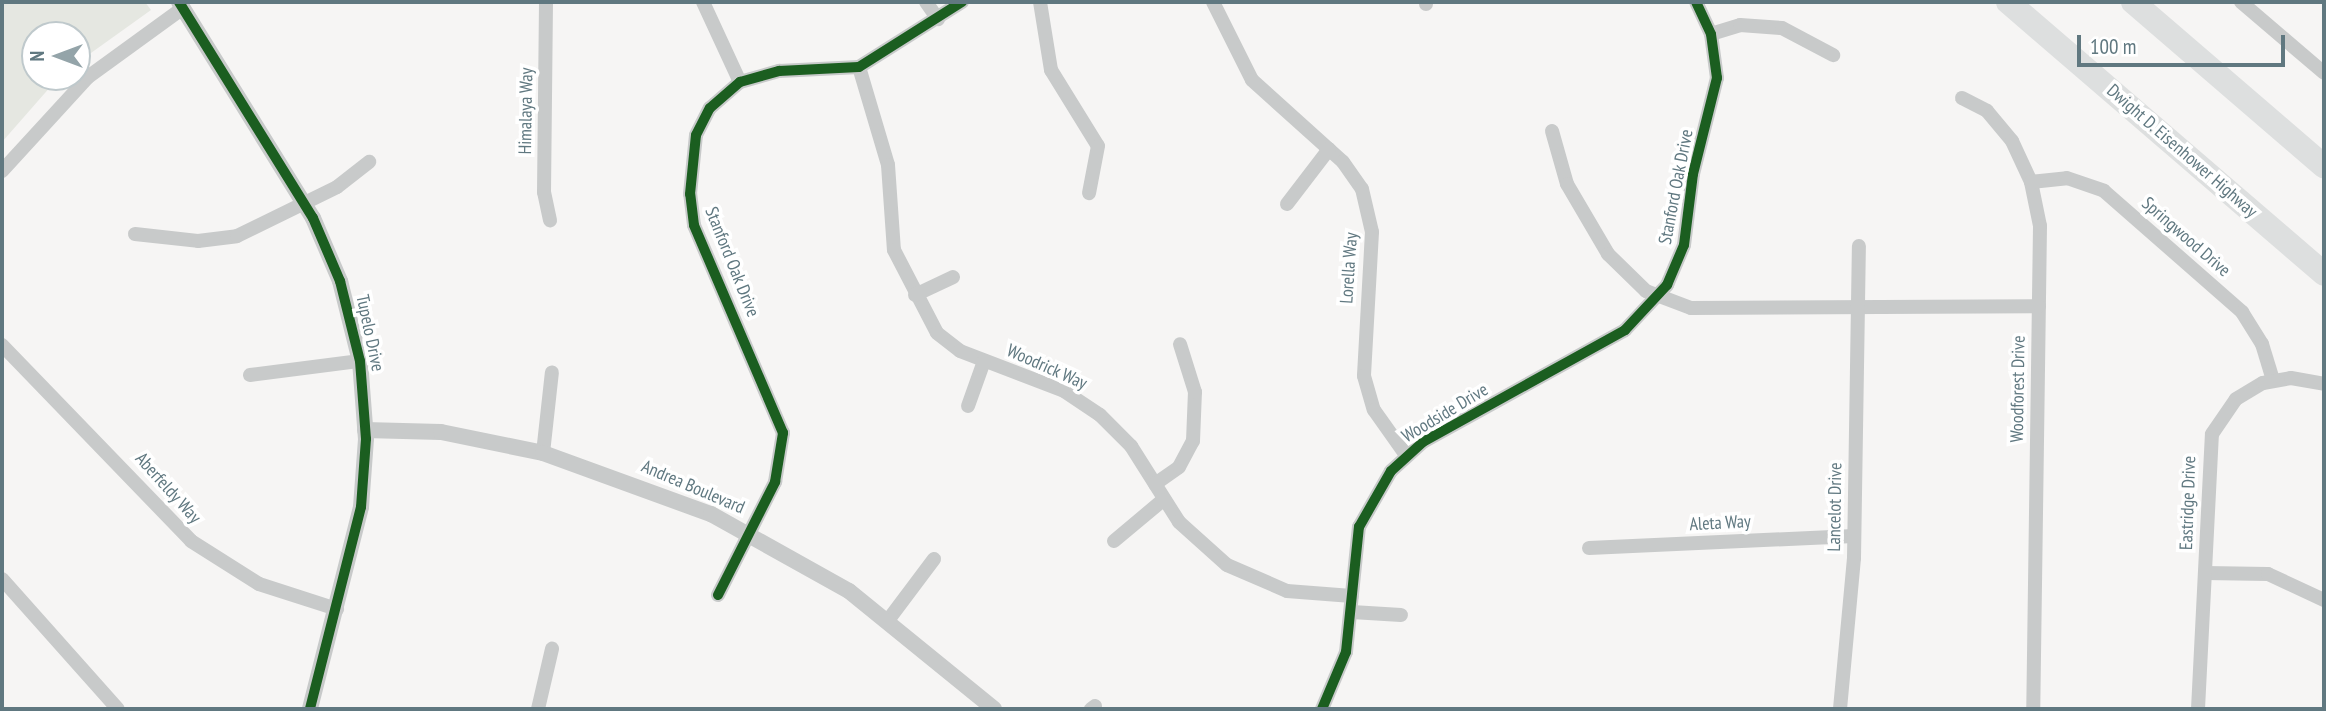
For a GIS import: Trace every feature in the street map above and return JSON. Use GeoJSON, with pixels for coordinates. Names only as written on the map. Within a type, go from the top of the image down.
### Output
{"type":"FeatureCollection","features":[{"type":"Feature","properties":{"kind":"highway","name":"Dwight D. Eisenhower Highway"},"geometry":{"type":"LineString","coordinates":[[2008,2],[2324,274]]}},
{"type":"Feature","properties":{"kind":"highway"},"geometry":{"type":"LineString","coordinates":[[2133,2],[2324,166]]}},
{"type":"Feature","properties":{"kind":"street","name":"Himalaya Way"},"geometry":{"type":"LineString","coordinates":[[546,2],[544,191],[550,220]]}},
{"type":"Feature","properties":{"kind":"street"},"geometry":{"type":"LineString","coordinates":[[703,2],[740,82]]}},
{"type":"Feature","properties":{"kind":"street"},"geometry":{"type":"LineString","coordinates":[[926,2],[938,19]]}},
{"type":"Feature","properties":{"kind":"street","name":"Stanford Oak Drive"},"geometry":{"type":"LineString","coordinates":[[718,594],[779,472],[781,423],[690,204],[696,135],[710,108],[740,82],[779,71],[859,67],[962,2]]}},
{"type":"Feature","properties":{"kind":"street"},"geometry":{"type":"LineString","coordinates":[[1040,2],[1051,70],[1098,146],[1089,193]]}},
{"type":"Feature","properties":{"kind":"street","name":"Lorella Way"},"geometry":{"type":"LineString","coordinates":[[1213,2],[1252,80],[1329,149],[1366,199],[1372,232],[1364,376],[1385,431],[1406,456]]}},
{"type":"Feature","properties":{"kind":"street","name":"Stanford Oak Drive"},"geometry":{"type":"LineString","coordinates":[[1660,296],[1684,246],[1693,174],[1713,100],[1711,34],[1696,2]]}},
{"type":"Feature","properties":{"kind":"street"},"geometry":{"type":"LineString","coordinates":[[2241,2],[2324,73]]}},
{"type":"Feature","properties":{"kind":"street"},"geometry":{"type":"LineString","coordinates":[[2,171],[88,77],[181,5]]}},
{"type":"Feature","properties":{"kind":"street","name":"Tupelo Drive"},"geometry":{"type":"LineString","coordinates":[[181,5],[306,204],[340,281],[359,361],[365,430],[361,507],[310,709]]}},
{"type":"Feature","properties":{"kind":"street"},"geometry":{"type":"LineString","coordinates":[[1711,34],[1740,25],[1772,26],[1833,55]]}},
{"type":"Feature","properties":{"kind":"street","name":"Woodrick Way"},"geometry":{"type":"LineString","coordinates":[[859,67],[888,165],[894,250],[915,295],[944,340],[985,361],[1083,402],[1116,430],[1155,484],[1163,500],[1194,538],[1247,576],[1287,591],[1352,596]]}},
{"type":"Feature","properties":{"kind":"street","name":"Woodforest Drive"},"geometry":{"type":"LineString","coordinates":[[1962,98],[2005,131],[2031,182],[2040,226],[2033,709]]}},
{"type":"Feature","properties":{"kind":"street"},"geometry":{"type":"LineString","coordinates":[[1552,131],[1567,184],[1592,232],[1626,274],[1660,296],[1713,312],[1858,304],[2039,306]]}},
{"type":"Feature","properties":{"kind":"street"},"geometry":{"type":"LineString","coordinates":[[1287,204],[1329,149]]}},
{"type":"Feature","properties":{"kind":"street"},"geometry":{"type":"LineString","coordinates":[[135,234],[218,240],[306,204],[369,162]]}},
{"type":"Feature","properties":{"kind":"street","name":"Springwood Drive"},"geometry":{"type":"LineString","coordinates":[[2031,182],[2067,178],[2104,191],[2242,312],[2262,344],[2273,380]]}},
{"type":"Feature","properties":{"kind":"street","name":"Lancelot Drive"},"geometry":{"type":"LineString","coordinates":[[1840,709],[1854,536],[1859,246]]}},
{"type":"Feature","properties":{"kind":"street"},"geometry":{"type":"LineString","coordinates":[[915,295],[953,277]]}},
{"type":"Feature","properties":{"kind":"street","name":"Woodside Drive"},"geometry":{"type":"LineString","coordinates":[[1322,709],[1340,672],[1352,612],[1359,527],[1378,488],[1406,456],[1616,336],[1660,296]]}},
{"type":"Feature","properties":{"kind":"street"},"geometry":{"type":"LineString","coordinates":[[1155,484],[1179,467],[1192,441],[1195,392],[1180,344]]}},
{"type":"Feature","properties":{"kind":"street","name":"Aberfeldy Way"},"geometry":{"type":"LineString","coordinates":[[2,345],[198,547],[258,584],[337,608]]}},
{"type":"Feature","properties":{"kind":"street"},"geometry":{"type":"LineString","coordinates":[[250,375],[359,361]]}},
{"type":"Feature","properties":{"kind":"street"},"geometry":{"type":"LineString","coordinates":[[968,405],[985,361]]}},
{"type":"Feature","properties":{"kind":"street"},"geometry":{"type":"LineString","coordinates":[[543,453],[552,372]]}},
{"type":"Feature","properties":{"kind":"street"},"geometry":{"type":"LineString","coordinates":[[2273,380],[2324,384]]}},
{"type":"Feature","properties":{"kind":"street","name":"Eastridge Drive"},"geometry":{"type":"LineString","coordinates":[[2198,709],[2212,434],[2236,399],[2273,380]]}},
{"type":"Feature","properties":{"kind":"street","name":"Andrea Boulevard"},"geometry":{"type":"LineString","coordinates":[[365,430],[441,432],[543,453],[663,493],[749,532],[889,619],[994,709]]}},
{"type":"Feature","properties":{"kind":"street"},"geometry":{"type":"LineString","coordinates":[[1114,541],[1163,500]]}},
{"type":"Feature","properties":{"kind":"street","name":"Aleta Way"},"geometry":{"type":"LineString","coordinates":[[1589,548],[1854,536]]}},
{"type":"Feature","properties":{"kind":"street"},"geometry":{"type":"LineString","coordinates":[[889,619],[934,559]]}},
{"type":"Feature","properties":{"kind":"street"},"geometry":{"type":"LineString","coordinates":[[2206,573],[2267,574],[2324,600]]}},
{"type":"Feature","properties":{"kind":"street"},"geometry":{"type":"LineString","coordinates":[[2,579],[118,709]]}},
{"type":"Feature","properties":{"kind":"street"},"geometry":{"type":"LineString","coordinates":[[1352,612],[1401,615]]}},
{"type":"Feature","properties":{"kind":"street"},"geometry":{"type":"LineString","coordinates":[[538,709],[552,649]]}},
{"type":"Feature","properties":{"kind":"shaded area"},"geometry":{"type":"Polygon","coordinates":[[[2,2],[145,2],[151,10],[91,53],[91,21],[21,21],[21,91],[47,91],[2,142],[2,2]]]}},
{"type":"Feature","properties":{"kind":"cycle path"},"geometry":{"type":"LineString","coordinates":[[179,2],[313,218],[340,281],[360,361],[366,439],[361,507],[310,709]]}},
{"type":"Feature","properties":{"kind":"cycle path"},"geometry":{"type":"LineString","coordinates":[[718,595],[775,482],[783,433],[694,225],[690,194],[696,135],[710,108],[740,82],[779,71],[859,67],[962,2]]}},
{"type":"Feature","properties":{"kind":"cycle path"},"geometry":{"type":"LineString","coordinates":[[1322,709],[1346,652],[1359,527],[1391,471],[1423,442],[1625,330],[1667,285],[1684,245],[1693,174],[1717,78],[1711,34],[1696,2]]}}]}
